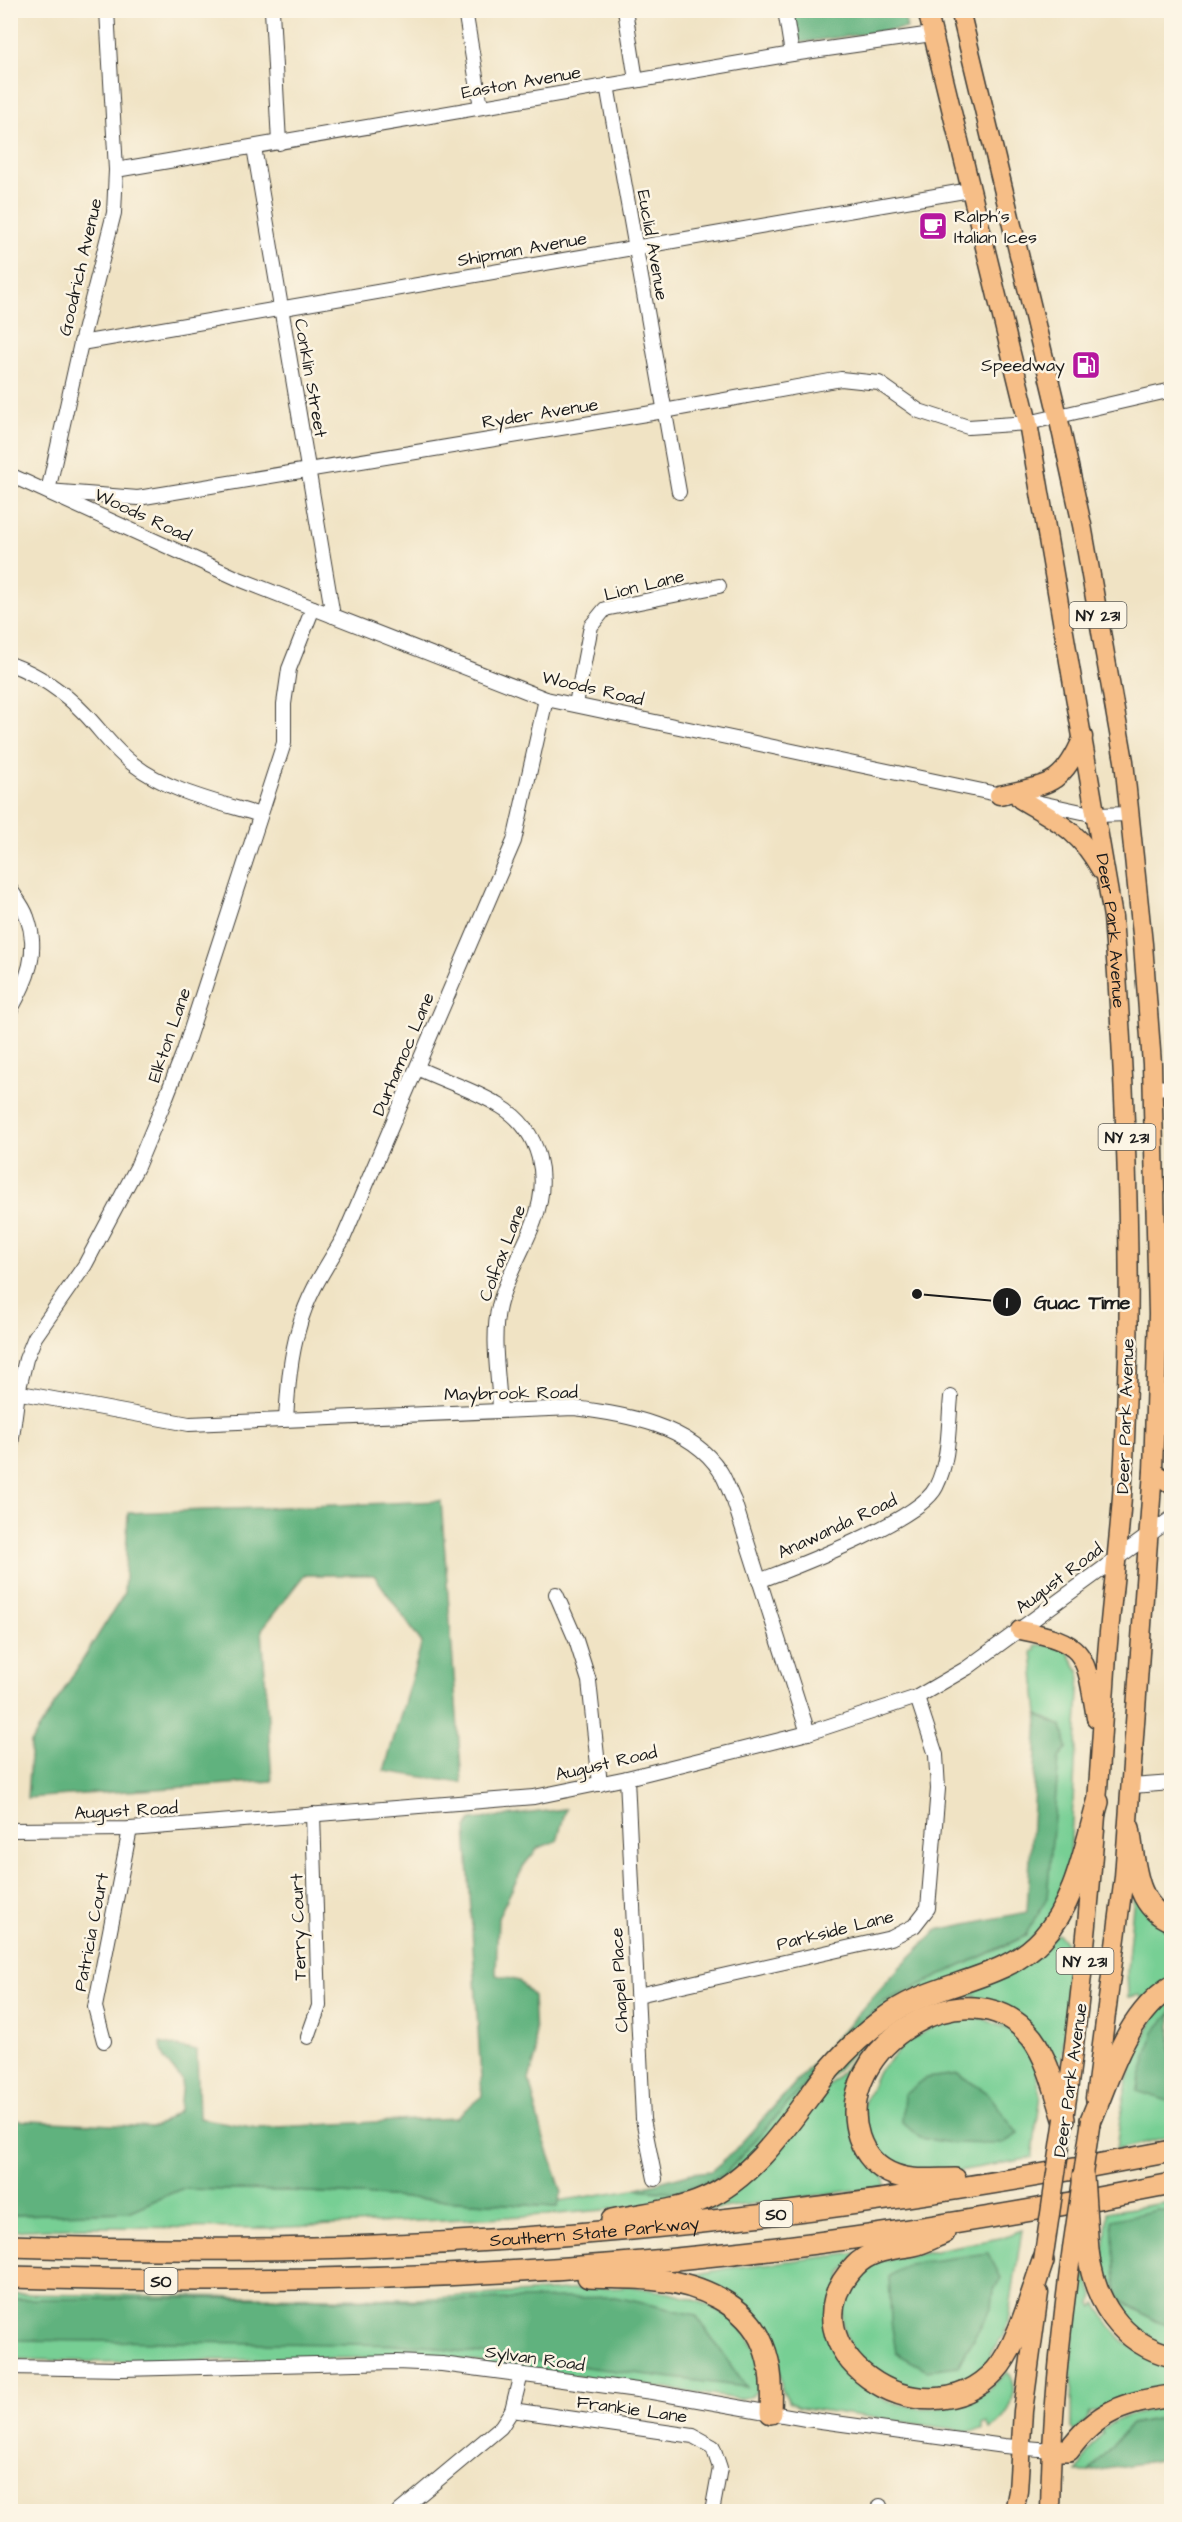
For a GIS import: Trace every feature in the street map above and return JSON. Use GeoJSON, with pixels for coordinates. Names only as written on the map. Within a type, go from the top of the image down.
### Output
{"type":"FeatureCollection","features":[{"type":"Feature","properties":{"kind":"highway"},"geometry":{"type":"LineString","coordinates":[[540,2236],[641,2213],[683,2207],[705,2199],[735,2181],[770,2146],[830,2069],[868,2030],[903,2006],[921,1997],[1008,1965],[1040,1942],[1058,1918],[1069,1898],[1098,1802]]}},
{"type":"Feature","properties":{"kind":"highway"},"geometry":{"type":"LineString","coordinates":[[1129,1828],[1140,1887],[1145,1900],[1153,1911],[1172,1921]]}},
{"type":"Feature","properties":{"kind":"highway"},"geometry":{"type":"LineString","coordinates":[[1091,2120],[1133,2025],[1152,2002],[1172,1986]]}},
{"type":"Feature","properties":{"kind":"highway"},"geometry":{"type":"LineString","coordinates":[[1010,2181],[911,2179],[886,2171],[873,2161],[860,2140],[856,2123],[856,2106],[864,2078],[883,2049],[910,2025],[941,2011],[969,2008],[998,2014],[1024,2031],[1037,2047],[1047,2066],[1064,2119]]}},
{"type":"Feature","properties":{"kind":"highway","name":"Southern State Parkway"},"geometry":{"type":"LineString","coordinates":[[10,2246],[266,2249],[373,2247],[540,2236],[760,2216],[1010,2181],[1172,2151]]}},
{"type":"Feature","properties":{"kind":"highway"},"geometry":{"type":"LineString","coordinates":[[1083,2177],[1080,2249],[1106,2308],[1120,2328],[1140,2343],[1172,2356]]}},
{"type":"Feature","properties":{"kind":"highway","name":"Southern State Parkway"},"geometry":{"type":"LineString","coordinates":[[10,2277],[210,2281],[519,2271],[725,2254],[977,2220],[1172,2184]]}},
{"type":"Feature","properties":{"kind":"highway"},"geometry":{"type":"LineString","coordinates":[[977,2220],[916,2244],[875,2253],[856,2264],[842,2282],[836,2301],[836,2331],[850,2362],[867,2379],[902,2396],[927,2399],[961,2393],[980,2383],[995,2370],[1007,2353],[1043,2261]]}},
{"type":"Feature","properties":{"kind":"highway"},"geometry":{"type":"LineString","coordinates":[[519,2271],[660,2280],[689,2287],[734,2307],[752,2325],[763,2343],[771,2376],[771,2413]]}},
{"type":"Feature","properties":{"kind":"highway"},"geometry":{"type":"LineString","coordinates":[[1051,2450],[1069,2450],[1094,2423],[1122,2405],[1172,2396]]}},
{"type":"Feature","properties":{"kind":"main road","name":"Deer Park Avenue"},"geometry":{"type":"LineString","coordinates":[[927,10],[1028,423],[1113,917],[1122,1054],[1128,1238],[1126,1403],[1121,1509],[1115,1558],[1086,1954],[1043,2261],[1014,2511]]}},
{"type":"Feature","properties":{"kind":"main road","name":"Deer Park Avenue"},"geometry":{"type":"LineString","coordinates":[[960,10],[1082,525],[1124,761],[1143,944],[1162,1088],[1158,1314],[1152,1471],[1129,1828],[1119,1922],[1083,2177]]}},
{"type":"Feature","properties":{"kind":"main road"},"geometry":{"type":"LineString","coordinates":[[999,795],[1053,780],[1068,769],[1083,737]]}},
{"type":"Feature","properties":{"kind":"main road"},"geometry":{"type":"LineString","coordinates":[[1020,799],[1073,831],[1091,852],[1107,882]]}},
{"type":"Feature","properties":{"kind":"main road"},"geometry":{"type":"LineString","coordinates":[[1152,1471],[1172,1485]]}},
{"type":"Feature","properties":{"kind":"main road"},"geometry":{"type":"LineString","coordinates":[[1020,1630],[1061,1640],[1082,1659],[1089,1677],[1101,1749]]}},
{"type":"Feature","properties":{"kind":"main road"},"geometry":{"type":"LineString","coordinates":[[1050,2511],[1056,2369],[1080,2249]]}},
{"type":"Feature","properties":{"kind":"main road","name":"NY 231"},"geometry":{"type":"LineString","coordinates":[[1018,2491],[1019,2511]]}},
{"type":"Feature","properties":{"kind":"street","name":"Goodrich Avenue"},"geometry":{"type":"LineString","coordinates":[[48,491],[81,343],[114,213],[116,170],[107,10]]}},
{"type":"Feature","properties":{"kind":"street"},"geometry":{"type":"LineString","coordinates":[[272,10],[279,143]]}},
{"type":"Feature","properties":{"kind":"street"},"geometry":{"type":"LineString","coordinates":[[465,10],[481,107]]}},
{"type":"Feature","properties":{"kind":"street"},"geometry":{"type":"LineString","coordinates":[[625,10],[636,80]]}},
{"type":"Feature","properties":{"kind":"street"},"geometry":{"type":"LineString","coordinates":[[785,10],[792,54]]}},
{"type":"Feature","properties":{"kind":"street","name":"Easton Avenue"},"geometry":{"type":"LineString","coordinates":[[116,170],[636,80],[932,34]]}},
{"type":"Feature","properties":{"kind":"street","name":"Euclid Avenue"},"geometry":{"type":"LineString","coordinates":[[607,85],[679,492]]}},
{"type":"Feature","properties":{"kind":"street","name":"Conklin Street"},"geometry":{"type":"LineString","coordinates":[[254,147],[333,616]]}},
{"type":"Feature","properties":{"kind":"street","name":"Shipman Avenue"},"geometry":{"type":"LineString","coordinates":[[81,343],[970,190]]}},
{"type":"Feature","properties":{"kind":"street","name":"Ryder Avenue"},"geometry":{"type":"LineString","coordinates":[[48,491],[138,498],[664,411],[841,379],[879,383],[919,411],[968,427],[1028,423],[1172,390]]}},
{"type":"Feature","properties":{"kind":"street","name":"Woods Road"},"geometry":{"type":"LineString","coordinates":[[10,475],[239,579],[546,699],[1096,815],[1128,814]]}},
{"type":"Feature","properties":{"kind":"street","name":"Lion Lane"},"geometry":{"type":"LineString","coordinates":[[576,704],[591,626],[605,609],[719,586]]}},
{"type":"Feature","properties":{"kind":"street","name":"Elkton Lane"},"geometry":{"type":"LineString","coordinates":[[10,1453],[14,1392],[35,1337],[85,1265],[137,1167],[184,1051],[284,742],[284,704],[289,669],[313,608]]}},
{"type":"Feature","properties":{"kind":"street"},"geometry":{"type":"LineString","coordinates":[[10,664],[28,671],[60,691],[87,716],[110,745],[135,766],[175,788],[260,815]]}},
{"type":"Feature","properties":{"kind":"street","name":"Durhamoc Lane"},"geometry":{"type":"LineString","coordinates":[[286,1419],[290,1368],[299,1325],[317,1282],[343,1239],[514,841],[546,699]]}},
{"type":"Feature","properties":{"kind":"street"},"geometry":{"type":"LineString","coordinates":[[10,889],[27,917],[33,950],[27,981],[10,1011]]}},
{"type":"Feature","properties":{"kind":"street","name":"Colfax Lane"},"geometry":{"type":"LineString","coordinates":[[417,1068],[500,1106],[520,1121],[536,1147],[542,1171],[542,1195],[534,1221],[500,1304],[496,1327],[500,1410]]}},
{"type":"Feature","properties":{"kind":"street","name":"Maybrook Road"},"geometry":{"type":"LineString","coordinates":[[14,1392],[189,1424],[574,1408],[603,1411],[674,1432],[699,1448],[720,1471],[734,1501],[808,1733]]}},
{"type":"Feature","properties":{"kind":"street","name":"Anawanda Road"},"geometry":{"type":"LineString","coordinates":[[759,1581],[822,1557],[914,1510],[936,1489],[946,1460],[951,1397]]}},
{"type":"Feature","properties":{"kind":"street","name":"August Road"},"geometry":{"type":"LineString","coordinates":[[10,1830],[130,1829],[534,1797],[627,1778],[808,1733],[917,1697],[967,1668],[1172,1518]]}},
{"type":"Feature","properties":{"kind":"street"},"geometry":{"type":"LineString","coordinates":[[556,1594],[576,1640],[590,1681],[600,1784]]}},
{"type":"Feature","properties":{"kind":"street","name":"Parkside Lane"},"geometry":{"type":"LineString","coordinates":[[638,1995],[891,1938],[914,1926],[928,1908],[938,1789],[936,1755],[917,1697]]}},
{"type":"Feature","properties":{"kind":"street","name":"Chapel Place"},"geometry":{"type":"LineString","coordinates":[[627,1778],[643,2119],[655,2179]]}},
{"type":"Feature","properties":{"kind":"street"},"geometry":{"type":"LineString","coordinates":[[1132,1786],[1172,1783]]}},
{"type":"Feature","properties":{"kind":"street","name":"Terry Court"},"geometry":{"type":"LineString","coordinates":[[308,2037],[319,2006],[313,1814]]}},
{"type":"Feature","properties":{"kind":"street","name":"Patricia Court"},"geometry":{"type":"LineString","coordinates":[[104,2041],[95,2007],[130,1829]]}},
{"type":"Feature","properties":{"kind":"street","name":"Sylvan Road"},"geometry":{"type":"LineString","coordinates":[[10,2367],[132,2369],[396,2362],[442,2364],[652,2392],[771,2413],[1020,2448],[1051,2450]]}},
{"type":"Feature","properties":{"kind":"street"},"geometry":{"type":"LineString","coordinates":[[399,2511],[495,2433],[507,2420],[512,2410],[521,2374]]}},
{"type":"Feature","properties":{"kind":"street","name":"Frankie Lane"},"geometry":{"type":"LineString","coordinates":[[512,2410],[693,2436],[713,2447],[720,2468],[712,2511]]}},
{"type":"Feature","properties":{"kind":"green space"},"geometry":{"type":"Polygon","coordinates":[[[792,11],[903,11],[907,28],[798,43],[792,11]]]}},
{"type":"Feature","properties":{"kind":"green space"},"geometry":{"type":"Polygon","coordinates":[[[441,1501],[462,1783],[384,1771],[422,1643],[374,1575],[304,1575],[262,1629],[272,1781],[27,1798],[31,1742],[124,1594],[128,1513],[441,1501]]]}},
{"type":"Feature","properties":{"kind":"green space"},"geometry":{"type":"Polygon","coordinates":[[[1035,1645],[1051,1645],[1066,1649],[1080,1673],[1070,1857],[1057,1897],[1055,1915],[1014,1955],[901,2001],[748,2165],[724,2182],[661,2205],[546,2215],[266,2228],[82,2227],[11,2231],[11,2215],[127,2212],[181,2189],[293,2191],[557,2207],[559,2201],[634,2189],[677,2192],[724,2175],[881,2003],[1026,1936],[1059,1758],[1067,1748],[1062,1726],[1038,1715],[1032,1651],[1035,1650],[1035,1645]]]}},
{"type":"Feature","properties":{"kind":"green space"},"geometry":{"type":"Polygon","coordinates":[[[1038,1715],[1062,1726],[1067,1748],[1059,1758],[1047,1898],[1025,1936],[881,2003],[724,2175],[677,2192],[634,2189],[692,2173],[711,2171],[731,2154],[900,1967],[937,1930],[1027,1912],[1038,1715]]]}},
{"type":"Feature","properties":{"kind":"green space"},"geometry":{"type":"Polygon","coordinates":[[[566,1809],[557,1841],[538,1848],[525,1864],[498,1917],[496,1975],[519,1981],[533,1996],[536,2056],[529,2080],[543,2136],[562,2192],[557,2207],[293,2191],[181,2189],[128,2212],[11,2215],[11,2120],[154,2127],[179,2111],[182,2080],[165,2060],[160,2043],[197,2051],[199,2118],[257,2128],[455,2118],[482,2096],[466,1828],[472,1820],[566,1809]]]}},
{"type":"Feature","properties":{"kind":"green space"},"geometry":{"type":"Polygon","coordinates":[[[1134,1895],[1171,1928],[1171,1979],[1143,2001],[1140,1995],[1128,1997],[1127,1970],[1134,1895]]]}},
{"type":"Feature","properties":{"kind":"green space"},"geometry":{"type":"Polygon","coordinates":[[[1058,1934],[1067,1944],[1066,2026],[1061,2061],[1051,2063],[975,2003],[975,1995],[945,2001],[946,1995],[1058,1934]]]}},
{"type":"Feature","properties":{"kind":"green space"},"geometry":{"type":"Polygon","coordinates":[[[1171,1997],[1171,2136],[1116,2150],[1127,2083],[1138,2052],[1154,2020],[1150,2016],[1171,1997]]]}},
{"type":"Feature","properties":{"kind":"green space"},"geometry":{"type":"Polygon","coordinates":[[[1171,2013],[1171,2102],[1137,2091],[1154,2032],[1171,2013]]]}},
{"type":"Feature","properties":{"kind":"green space"},"geometry":{"type":"Polygon","coordinates":[[[982,2018],[1016,2033],[1040,2066],[1036,2072],[1041,2095],[1032,2158],[930,2176],[879,2160],[866,2140],[862,2108],[877,2073],[907,2042],[946,2019],[982,2018]]]}},
{"type":"Feature","properties":{"kind":"green space"},"geometry":{"type":"Polygon","coordinates":[[[881,2034],[883,2039],[853,2076],[858,2080],[852,2092],[885,2180],[885,2186],[708,2210],[707,2208],[835,2079],[861,2049],[881,2034]]]}},
{"type":"Feature","properties":{"kind":"green space"},"geometry":{"type":"Polygon","coordinates":[[[958,2074],[988,2093],[1018,2134],[1002,2144],[951,2143],[920,2138],[902,2122],[904,2095],[926,2078],[958,2074]]]}},
{"type":"Feature","properties":{"kind":"green space"},"geometry":{"type":"Polygon","coordinates":[[[1171,2202],[1171,2348],[1149,2341],[1107,2298],[1111,2293],[1103,2260],[1108,2212],[1171,2202]]]}},
{"type":"Feature","properties":{"kind":"green space"},"geometry":{"type":"Polygon","coordinates":[[[1157,2210],[1171,2211],[1171,2326],[1155,2321],[1117,2297],[1112,2220],[1157,2210]]]}},
{"type":"Feature","properties":{"kind":"green space"},"geometry":{"type":"Polygon","coordinates":[[[1022,2230],[1004,2336],[990,2354],[993,2361],[974,2380],[942,2390],[910,2390],[870,2374],[850,2347],[842,2323],[844,2297],[854,2277],[872,2262],[1000,2238],[1022,2230]]]}},
{"type":"Feature","properties":{"kind":"green space"},"geometry":{"type":"Polygon","coordinates":[[[858,2253],[841,2275],[837,2357],[854,2379],[886,2401],[918,2408],[946,2407],[967,2401],[989,2389],[1007,2372],[1011,2379],[1013,2395],[1008,2411],[997,2424],[990,2429],[987,2422],[983,2424],[983,2430],[966,2431],[799,2407],[789,2401],[782,2390],[778,2360],[689,2276],[729,2268],[858,2253]]]}},
{"type":"Feature","properties":{"kind":"green space"},"geometry":{"type":"Polygon","coordinates":[[[988,2253],[1001,2278],[994,2290],[992,2306],[958,2366],[927,2370],[896,2353],[891,2321],[889,2277],[908,2264],[988,2253]]]}},
{"type":"Feature","properties":{"kind":"green space"},"geometry":{"type":"Polygon","coordinates":[[[1082,2262],[1094,2295],[1092,2303],[1094,2307],[1097,2303],[1118,2336],[1145,2354],[1171,2361],[1171,2391],[1089,2413],[1087,2420],[1075,2432],[1071,2428],[1072,2344],[1082,2262]]]}},
{"type":"Feature","properties":{"kind":"green space"},"geometry":{"type":"Polygon","coordinates":[[[630,2286],[698,2301],[718,2310],[735,2322],[749,2337],[758,2357],[763,2383],[752,2396],[738,2399],[456,2359],[406,2357],[101,2362],[11,2359],[11,2294],[415,2299],[630,2286]]]}},
{"type":"Feature","properties":{"kind":"green space"},"geometry":{"type":"Polygon","coordinates":[[[616,2297],[696,2315],[746,2387],[448,2350],[426,2345],[11,2340],[11,2299],[251,2298],[414,2301],[616,2297]]]}},
{"type":"Feature","properties":{"kind":"green space"},"geometry":{"type":"Polygon","coordinates":[[[1171,2406],[1171,2416],[1131,2424],[1089,2472],[1077,2472],[1092,2445],[1103,2433],[1101,2430],[1126,2416],[1171,2406]]]}},
{"type":"Feature","properties":{"kind":"green space"},"geometry":{"type":"Polygon","coordinates":[[[1171,2416],[1171,2458],[1089,2472],[1131,2424],[1171,2416]]]}},
{"type":"Feature","properties":{"kind":"place","name":"Ralph's Italian Ices"},"geometry":{"type":"Point","coordinates":[933,226]}},
{"type":"Feature","properties":{"kind":"place","name":"Speedway"},"geometry":{"type":"Point","coordinates":[1086,365]}},
{"type":"Feature","properties":{"kind":"place","name":"Guac Time"},"geometry":{"type":"Point","coordinates":[917,1294]}}]}
